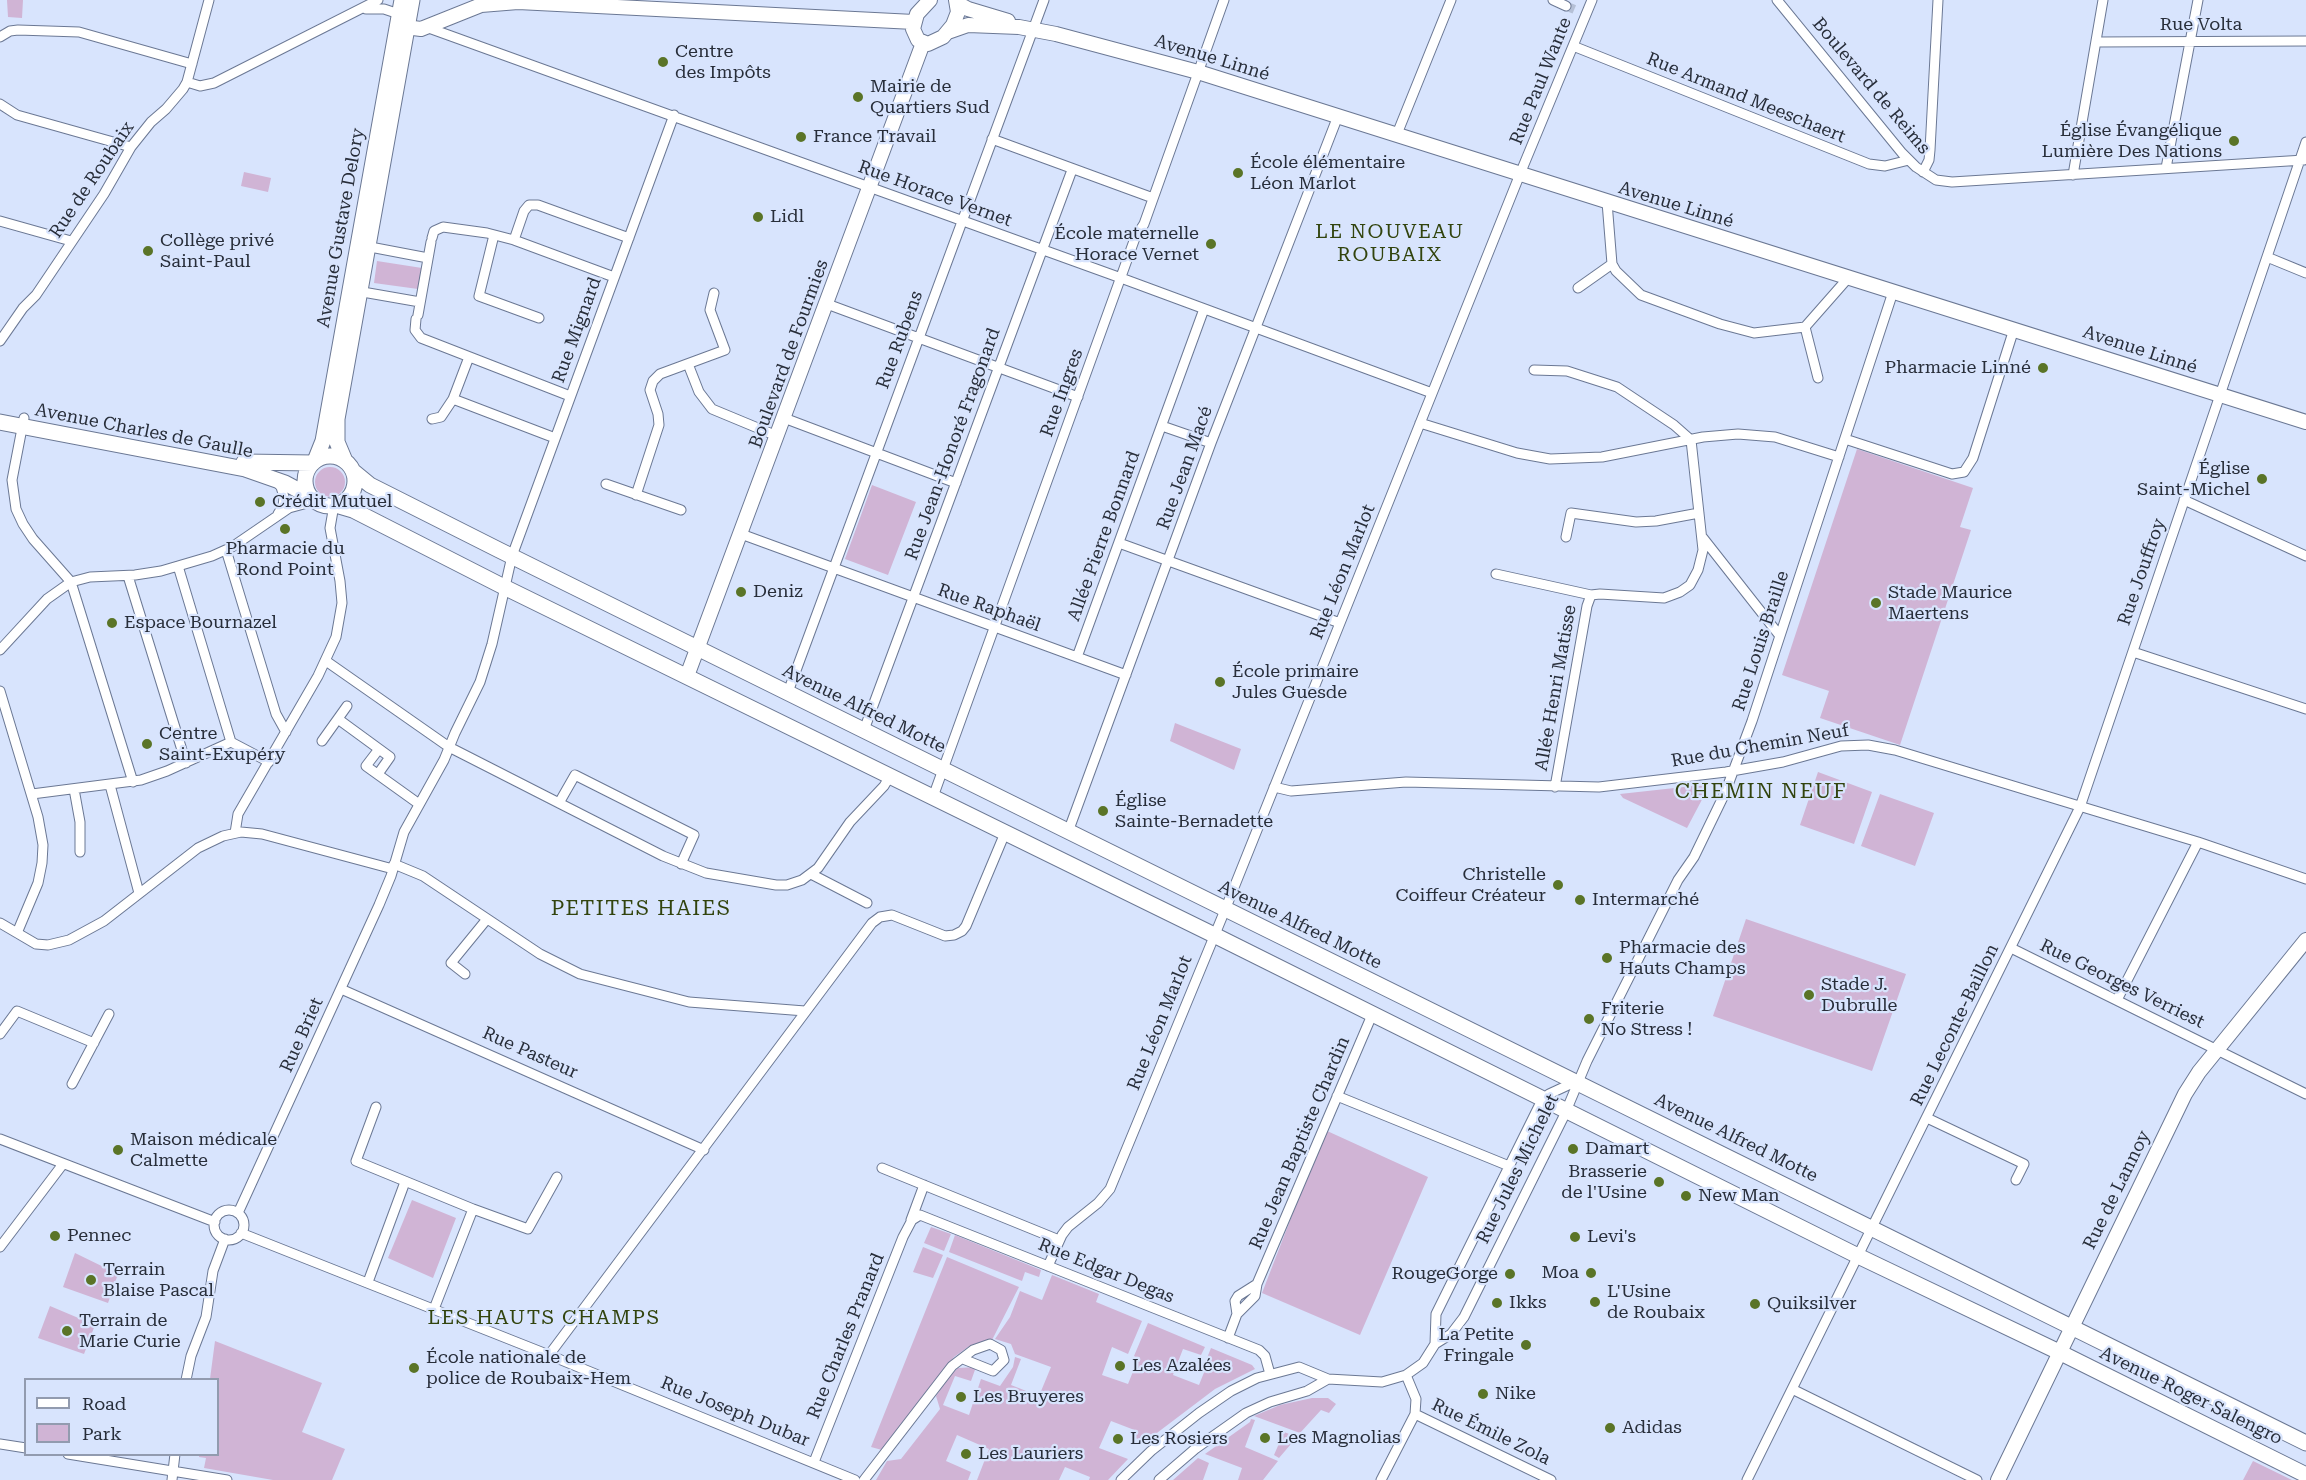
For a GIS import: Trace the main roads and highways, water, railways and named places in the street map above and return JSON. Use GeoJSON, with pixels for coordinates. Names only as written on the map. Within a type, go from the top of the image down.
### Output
{"type":"FeatureCollection","features":[{"type":"Feature","properties":{"kind":"main road","name":"Avenue Gustave Delory"},"geometry":{"type":"LineString","coordinates":[[314,462],[324,437],[354,290],[403,15],[412,0]]}},
{"type":"Feature","properties":{"kind":"main road","name":"Avenue Gustave Delory"},"geometry":{"type":"LineString","coordinates":[[349,466],[337,441],[336,424],[354,290]]}},
{"type":"Feature","properties":{"kind":"main road","name":"Avenue Charles de Gaulle"},"geometry":{"type":"LineString","coordinates":[[0,414],[23,423],[245,469],[309,492]]}},
{"type":"Feature","properties":{"kind":"main road","name":"Avenue Charles de Gaulle"},"geometry":{"type":"LineString","coordinates":[[0,422],[23,423],[237,461],[314,462]]}},
{"type":"Feature","properties":{"kind":"main road"},"geometry":{"type":"LineString","coordinates":[[330,456],[349,466],[355,480],[352,492],[347,499],[335,505],[325,505],[309,492],[314,462],[330,456]]}},
{"type":"Feature","properties":{"kind":"main road","name":"Avenue Alfred Motte"},"geometry":{"type":"LineString","coordinates":[[349,466],[370,485],[512,556],[1225,910],[2072,1326]]}},
{"type":"Feature","properties":{"kind":"main road","name":"Avenue Roger Salengro"},"geometry":{"type":"LineString","coordinates":[[335,505],[353,510],[504,587],[2306,1475]]}},
{"type":"Feature","properties":{"kind":"main road","name":"Avenue Roger Salengro"},"geometry":{"type":"LineString","coordinates":[[2072,1326],[2306,1443]]}},
{"type":"Feature","properties":{"kind":"tunnel"},"geometry":{"type":"LineString","coordinates":[[1566,6],[1578,11]]}},
{"type":"Feature","properties":{"kind":"place","name":"Centre des Impôts"},"geometry":{"type":"Point","coordinates":[663,62]}},
{"type":"Feature","properties":{"kind":"place","name":"Mairie de Quartiers Sud"},"geometry":{"type":"Point","coordinates":[858,97]}},
{"type":"Feature","properties":{"kind":"place","name":"France Travail"},"geometry":{"type":"Point","coordinates":[801,137]}},
{"type":"Feature","properties":{"kind":"place","name":"Église Évangélique Lumière Des Nations"},"geometry":{"type":"Point","coordinates":[2234,141]}},
{"type":"Feature","properties":{"kind":"place","name":"École élémentaire Léon Marlot"},"geometry":{"type":"Point","coordinates":[1238,173]}},
{"type":"Feature","properties":{"kind":"place","name":"Lidl"},"geometry":{"type":"Point","coordinates":[758,217]}},
{"type":"Feature","properties":{"kind":"place","name":"École maternelle Horace Vernet"},"geometry":{"type":"Point","coordinates":[1211,244]}},
{"type":"Feature","properties":{"kind":"place","name":"Collège privé Saint-Paul"},"geometry":{"type":"Point","coordinates":[148,251]}},
{"type":"Feature","properties":{"kind":"place","name":"Pharmacie Linné"},"geometry":{"type":"Point","coordinates":[2043,368]}},
{"type":"Feature","properties":{"kind":"place","name":"Église Saint-Michel"},"geometry":{"type":"Point","coordinates":[2262,479]}},
{"type":"Feature","properties":{"kind":"place","name":"Crédit Mutuel"},"geometry":{"type":"Point","coordinates":[260,502]}},
{"type":"Feature","properties":{"kind":"place","name":"Pharmacie du Rond Point"},"geometry":{"type":"Point","coordinates":[285,529]}},
{"type":"Feature","properties":{"kind":"place","name":"Deniz"},"geometry":{"type":"Point","coordinates":[741,592]}},
{"type":"Feature","properties":{"kind":"place","name":"Stade Maurice Maertens"},"geometry":{"type":"Point","coordinates":[1876,603]}},
{"type":"Feature","properties":{"kind":"place","name":"Espace Bournazel"},"geometry":{"type":"Point","coordinates":[112,623]}},
{"type":"Feature","properties":{"kind":"place","name":"École primaire Jules Guesde"},"geometry":{"type":"Point","coordinates":[1220,682]}},
{"type":"Feature","properties":{"kind":"place","name":"Centre Saint-Exupéry"},"geometry":{"type":"Point","coordinates":[147,744]}},
{"type":"Feature","properties":{"kind":"place","name":"Église Sainte-Bernadette"},"geometry":{"type":"Point","coordinates":[1103,811]}},
{"type":"Feature","properties":{"kind":"place","name":"Christelle Coiffeur Créateur"},"geometry":{"type":"Point","coordinates":[1558,885]}},
{"type":"Feature","properties":{"kind":"place","name":"Intermarché"},"geometry":{"type":"Point","coordinates":[1580,900]}},
{"type":"Feature","properties":{"kind":"place","name":"Pharmacie des Hauts Champs"},"geometry":{"type":"Point","coordinates":[1607,958]}},
{"type":"Feature","properties":{"kind":"place","name":"Stade J. Dubrulle"},"geometry":{"type":"Point","coordinates":[1809,995]}},
{"type":"Feature","properties":{"kind":"place","name":"Friterie No Stress !"},"geometry":{"type":"Point","coordinates":[1589,1019]}},
{"type":"Feature","properties":{"kind":"place","name":"Damart"},"geometry":{"type":"Point","coordinates":[1573,1149]}},
{"type":"Feature","properties":{"kind":"place","name":"Maison médicale Calmette"},"geometry":{"type":"Point","coordinates":[118,1150]}},
{"type":"Feature","properties":{"kind":"place","name":"Brasserie de l'Usine"},"geometry":{"type":"Point","coordinates":[1659,1182]}},
{"type":"Feature","properties":{"kind":"place","name":"New Man"},"geometry":{"type":"Point","coordinates":[1686,1196]}},
{"type":"Feature","properties":{"kind":"place","name":"Pennec"},"geometry":{"type":"Point","coordinates":[55,1236]}},
{"type":"Feature","properties":{"kind":"place","name":"Levi's"},"geometry":{"type":"Point","coordinates":[1575,1237]}},
{"type":"Feature","properties":{"kind":"place","name":"Moa"},"geometry":{"type":"Point","coordinates":[1591,1273]}},
{"type":"Feature","properties":{"kind":"place","name":"RougeGorge"},"geometry":{"type":"Point","coordinates":[1510,1274]}},
{"type":"Feature","properties":{"kind":"place","name":"Terrain Blaise Pascal"},"geometry":{"type":"Point","coordinates":[91,1280]}},
{"type":"Feature","properties":{"kind":"place","name":"L'Usine de Roubaix"},"geometry":{"type":"Point","coordinates":[1595,1302]}},
{"type":"Feature","properties":{"kind":"place","name":"Ikks"},"geometry":{"type":"Point","coordinates":[1497,1303]}},
{"type":"Feature","properties":{"kind":"place","name":"Quiksilver"},"geometry":{"type":"Point","coordinates":[1755,1304]}},
{"type":"Feature","properties":{"kind":"place","name":"Terrain de Marie Curie"},"geometry":{"type":"Point","coordinates":[67,1331]}},
{"type":"Feature","properties":{"kind":"place","name":"La Petite Fringale"},"geometry":{"type":"Point","coordinates":[1526,1345]}},
{"type":"Feature","properties":{"kind":"place","name":"Les Azalées"},"geometry":{"type":"Point","coordinates":[1120,1366]}},
{"type":"Feature","properties":{"kind":"place","name":"École nationale de police de Roubaix-Hem"},"geometry":{"type":"Point","coordinates":[414,1368]}},
{"type":"Feature","properties":{"kind":"place","name":"Nike"},"geometry":{"type":"Point","coordinates":[1483,1394]}},
{"type":"Feature","properties":{"kind":"place","name":"Les Bruyeres"},"geometry":{"type":"Point","coordinates":[961,1397]}},
{"type":"Feature","properties":{"kind":"place","name":"Adidas"},"geometry":{"type":"Point","coordinates":[1610,1428]}},
{"type":"Feature","properties":{"kind":"place","name":"Les Magnolias"},"geometry":{"type":"Point","coordinates":[1265,1438]}},
{"type":"Feature","properties":{"kind":"place","name":"Les Rosiers"},"geometry":{"type":"Point","coordinates":[1118,1439]}},
{"type":"Feature","properties":{"kind":"place","name":"Les Lauriers"},"geometry":{"type":"Point","coordinates":[966,1454]}},
{"type":"Feature","properties":{"kind":"district","name":"LE NOUVEAU ROUBAIX"},"geometry":{"type":"Point","coordinates":[1390,244]}},
{"type":"Feature","properties":{"kind":"district","name":"CHEMIN NEUF"},"geometry":{"type":"Point","coordinates":[1761,792]}},
{"type":"Feature","properties":{"kind":"district","name":"PETITES HAIES"},"geometry":{"type":"Point","coordinates":[641,909]}},
{"type":"Feature","properties":{"kind":"district","name":"LES HAUTS CHAMPS"},"geometry":{"type":"Point","coordinates":[544,1318]}}]}
